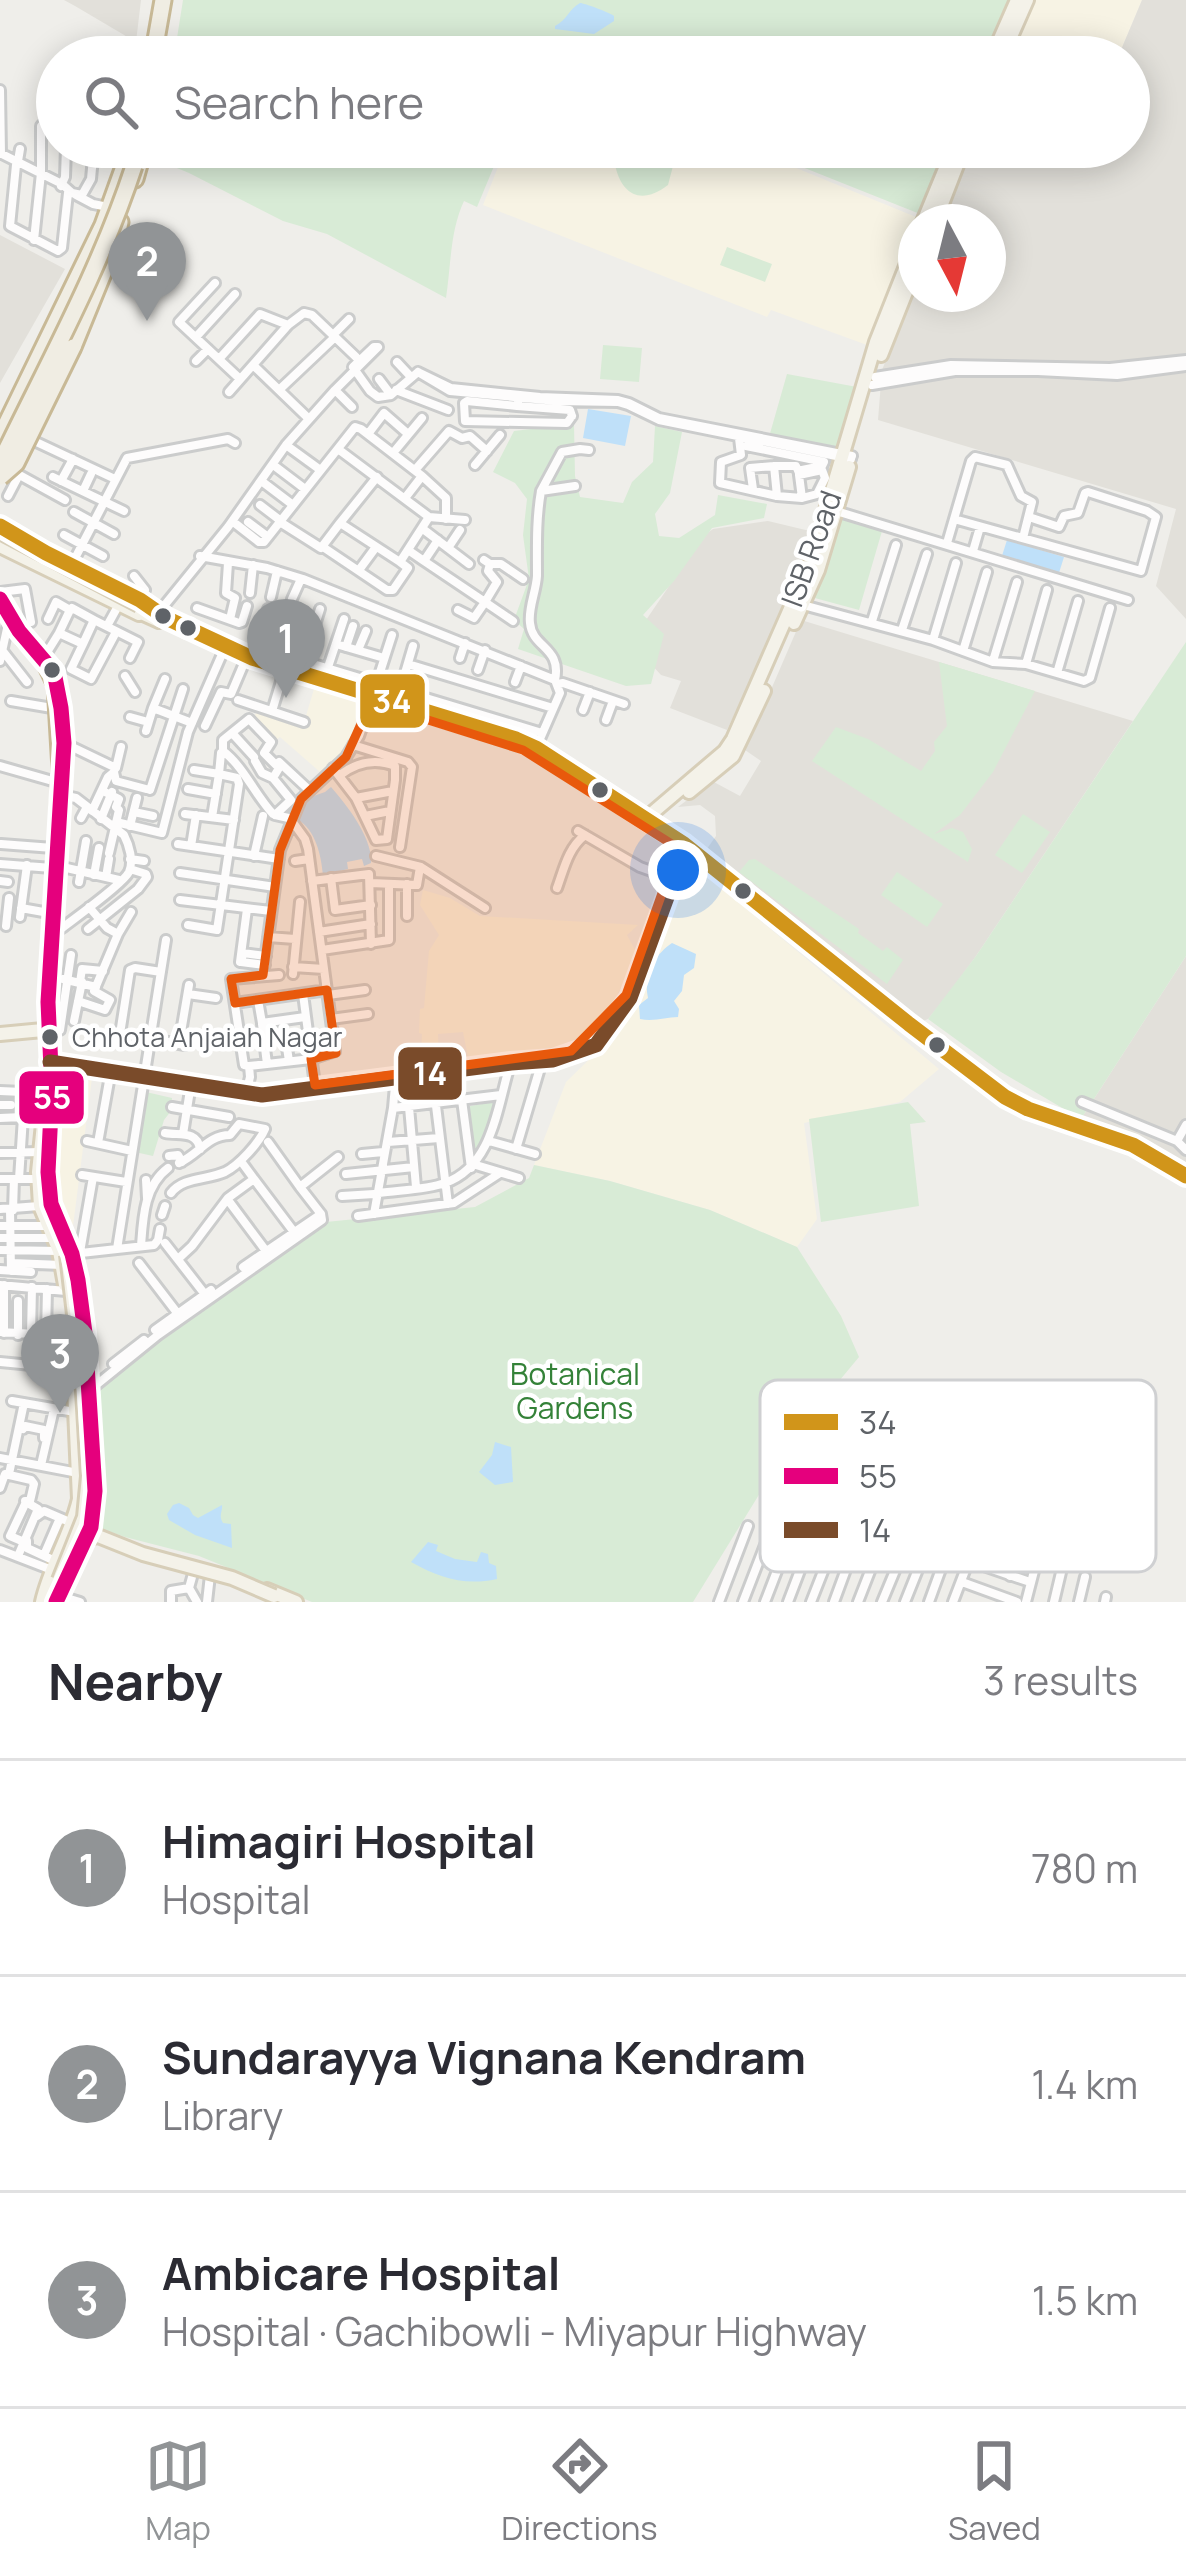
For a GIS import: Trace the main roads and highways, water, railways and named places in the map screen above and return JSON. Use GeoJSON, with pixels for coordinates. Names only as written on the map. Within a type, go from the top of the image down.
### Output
{"type":"FeatureCollection","features":[{"type":"Feature","properties":{"kind":"highway"},"geometry":{"type":"LineString","coordinates":[[158,36],[167,0]]}},
{"type":"Feature","properties":{"kind":"highway"},"geometry":{"type":"LineString","coordinates":[[165,36],[167,0]]}},
{"type":"Feature","properties":{"kind":"highway"},"geometry":{"type":"LineString","coordinates":[[0,437],[129,168]]}},
{"type":"Feature","properties":{"kind":"highway"},"geometry":{"type":"LineString","coordinates":[[0,449],[106,232],[130,168]]}},
{"type":"Feature","properties":{"kind":"highway"},"geometry":{"type":"LineString","coordinates":[[6,472],[112,228],[131,168]]}},
{"type":"Feature","properties":{"kind":"highway"},"geometry":{"type":"LineString","coordinates":[[6,472],[16,463],[76,344],[115,244],[132,168]]}},
{"type":"Feature","properties":{"kind":"highway"},"geometry":{"type":"LineString","coordinates":[[6,472],[120,222]]}},
{"type":"Feature","properties":{"kind":"highway"},"geometry":{"type":"LineString","coordinates":[[0,416],[57,299],[80,274]]}},
{"type":"Feature","properties":{"kind":"highway"},"geometry":{"type":"LineString","coordinates":[[1,606],[45,662],[56,685],[61,747],[56,837]]}},
{"type":"Feature","properties":{"kind":"main road"},"geometry":{"type":"LineString","coordinates":[[1001,36],[1017,0]]}},
{"type":"Feature","properties":{"kind":"main road"},"geometry":{"type":"LineString","coordinates":[[1011,36],[1027,0]]}},
{"type":"Feature","properties":{"kind":"main road"},"geometry":{"type":"LineString","coordinates":[[930,204],[945,168]]}},
{"type":"Feature","properties":{"kind":"main road"},"geometry":{"type":"LineString","coordinates":[[942,204],[956,168]]}},
{"type":"Feature","properties":{"kind":"main road","name":"ISB Road"},"geometry":{"type":"LineString","coordinates":[[650,822],[725,752],[804,602],[837,509],[877,342],[898,288]]}},
{"type":"Feature","properties":{"kind":"main road","name":"ISB Road"},"geometry":{"type":"LineString","coordinates":[[650,822],[733,756],[811,561],[898,312]]}},
{"type":"Feature","properties":{"kind":"main road"},"geometry":{"type":"LineString","coordinates":[[0,536],[82,588],[134,614],[150,609]]}},
{"type":"Feature","properties":{"kind":"main road"},"geometry":{"type":"LineString","coordinates":[[0,536],[283,675],[398,695],[544,757],[621,802],[704,860],[983,1090],[1025,1116],[1144,1156],[1186,1178]]}},
{"type":"Feature","properties":{"kind":"main road"},"geometry":{"type":"LineString","coordinates":[[22,549],[71,566],[223,652],[302,666],[544,757],[650,822],[926,1041]]}},
{"type":"Feature","properties":{"kind":"main road"},"geometry":{"type":"LineString","coordinates":[[1,606],[54,672],[64,743],[49,994],[54,1058],[42,1133],[42,1167],[86,1334],[95,1491],[89,1530],[57,1601]]}},
{"type":"Feature","properties":{"kind":"main road"},"geometry":{"type":"LineString","coordinates":[[1,606],[42,661],[50,688],[59,788]]}},
{"type":"Feature","properties":{"kind":"main road"},"geometry":{"type":"LineString","coordinates":[[594,1042],[626,995],[681,850]]}},
{"type":"Feature","properties":{"kind":"main road"},"geometry":{"type":"LineString","coordinates":[[21,1033],[54,1058],[262,1095],[572,1055],[594,1042],[630,998],[681,850]]}},
{"type":"Feature","properties":{"kind":"main road"},"geometry":{"type":"LineString","coordinates":[[54,1058],[43,1027],[55,867]]}},
{"type":"Feature","properties":{"kind":"main road"},"geometry":{"type":"LineString","coordinates":[[0,1030],[43,1027]]}},
{"type":"Feature","properties":{"kind":"main road"},"geometry":{"type":"LineString","coordinates":[[0,1030],[21,1033],[43,1027]]}},
{"type":"Feature","properties":{"kind":"main road"},"geometry":{"type":"LineString","coordinates":[[54,1058],[270,1090],[543,1059]]}},
{"type":"Feature","properties":{"kind":"main road"},"geometry":{"type":"LineString","coordinates":[[47,1099],[40,1206],[64,1248],[88,1476],[85,1517],[53,1567]]}},
{"type":"Feature","properties":{"kind":"main road"},"geometry":{"type":"LineString","coordinates":[[57,1601],[53,1567],[79,1499],[80,1473],[64,1248]]}},
{"type":"Feature","properties":{"kind":"main road"},"geometry":{"type":"LineString","coordinates":[[69,1522],[296,1602]]}},
{"type":"Feature","properties":{"kind":"main road"},"geometry":{"type":"LineString","coordinates":[[89,1530],[141,1559],[194,1570],[279,1600]]}},
{"type":"Feature","properties":{"kind":"main road"},"geometry":{"type":"LineString","coordinates":[[53,1567],[80,1541],[98,1536],[143,1554],[232,1578],[279,1600]]}},
{"type":"Feature","properties":{"kind":"water"},"geometry":{"type":"Polygon","coordinates":[[[580,3],[614,16],[614,21],[594,34],[555,29],[580,3]]]}},
{"type":"Feature","properties":{"kind":"water"},"geometry":{"type":"Polygon","coordinates":[[[588,409],[631,416],[625,446],[583,438],[588,409]]]}},
{"type":"Feature","properties":{"kind":"water"},"geometry":{"type":"Polygon","coordinates":[[[1007,540],[1064,557],[1058,576],[1001,559],[1007,540]]]}},
{"type":"Feature","properties":{"kind":"water"},"geometry":{"type":"Polygon","coordinates":[[[331,787],[363,833],[371,863],[364,866],[362,859],[347,862],[348,869],[323,875],[313,836],[297,819],[305,799],[331,787]]]}},
{"type":"Feature","properties":{"kind":"water"},"geometry":{"type":"Polygon","coordinates":[[[672,943],[696,954],[694,968],[684,975],[682,991],[674,1001],[678,1017],[640,1019],[639,1005],[648,998],[651,967],[672,943]]]}},
{"type":"Feature","properties":{"kind":"water"},"geometry":{"type":"Polygon","coordinates":[[[495,1442],[511,1447],[513,1482],[495,1485],[479,1472],[495,1442]]]}},
{"type":"Feature","properties":{"kind":"water"},"geometry":{"type":"Polygon","coordinates":[[[179,1503],[198,1518],[222,1505],[223,1523],[231,1524],[232,1548],[169,1520],[167,1514],[179,1503]]]}},
{"type":"Feature","properties":{"kind":"water"},"geometry":{"type":"Polygon","coordinates":[[[428,1542],[455,1559],[477,1562],[481,1552],[488,1554],[497,1579],[452,1579],[411,1562],[428,1542]]]}},
{"type":"Feature","properties":{"kind":"place","name":"Sundarayya Vignana Kendram"},"geometry":{"type":"Point","coordinates":[147,321]}},
{"type":"Feature","properties":{"kind":"place","name":"Himagiri Hospital"},"geometry":{"type":"Point","coordinates":[286,698]}},
{"type":"Feature","properties":{"kind":"place","name":"Chhota Anjaiah Nagar"},"geometry":{"type":"Point","coordinates":[50,1037]}},
{"type":"Feature","properties":{"kind":"place","name":"Ambicare Hospital"},"geometry":{"type":"Point","coordinates":[60,1413]}},
{"type":"Feature","properties":{"kind":"park label","name":"Botanical Gardens"},"geometry":{"type":"Point","coordinates":[575,1392]}}]}
